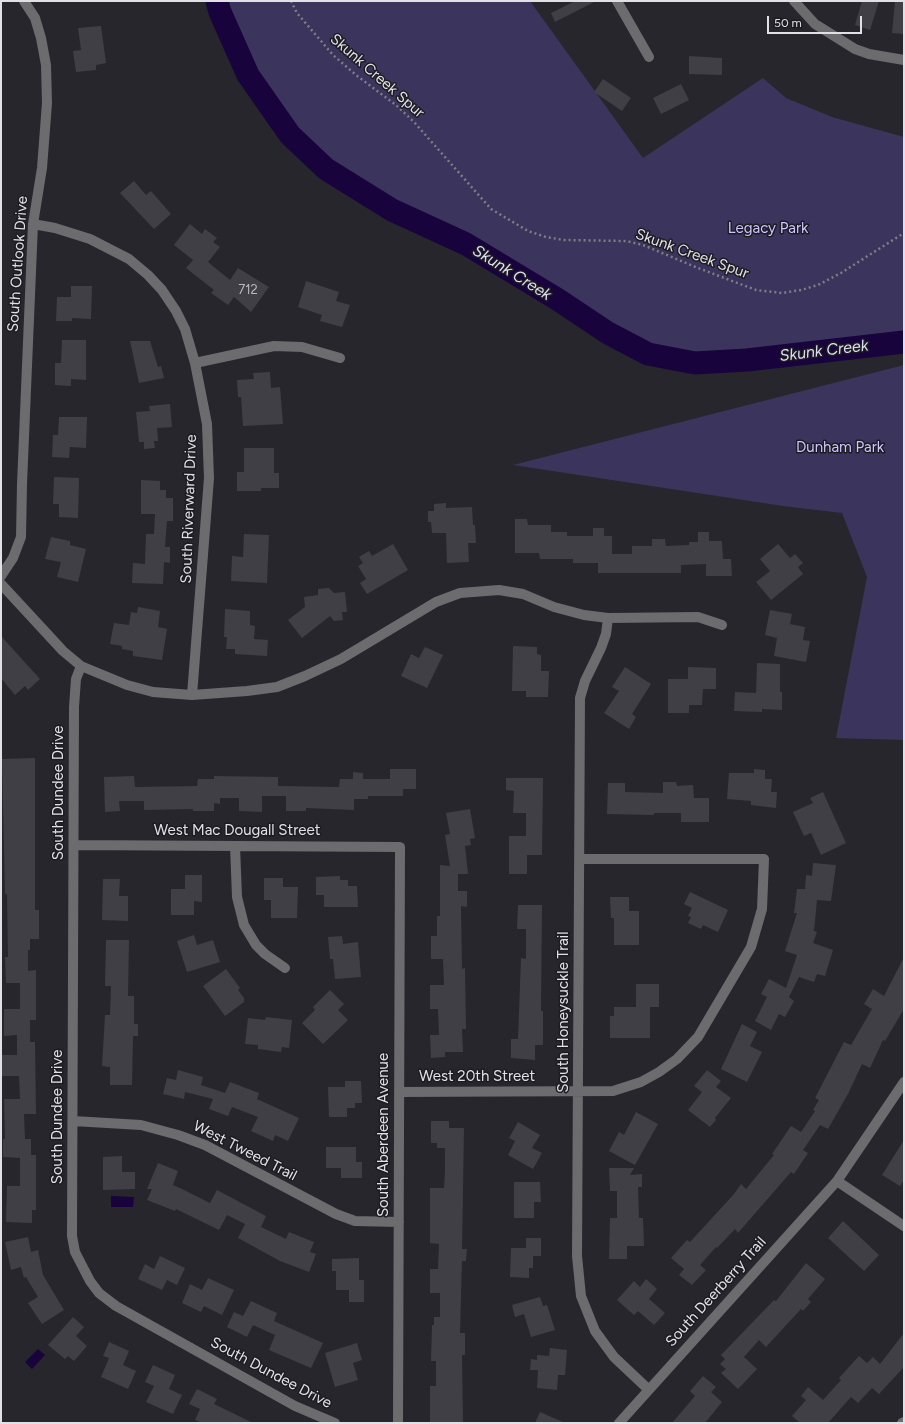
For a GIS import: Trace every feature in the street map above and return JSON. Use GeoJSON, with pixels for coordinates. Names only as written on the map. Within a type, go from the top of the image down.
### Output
{"type":"FeatureCollection","features":[{"type":"Feature","properties":{"kind":"street","name":"South Outlook Drive"},"geometry":{"type":"LineString","coordinates":[[1,576],[13,558],[21,538],[33,224],[42,168],[47,103],[46,65],[41,38],[35,18],[24,1]]}},
{"type":"Feature","properties":{"kind":"street"},"geometry":{"type":"LineString","coordinates":[[617,1],[649,57]]}},
{"type":"Feature","properties":{"kind":"street"},"geometry":{"type":"LineString","coordinates":[[794,1],[815,24],[855,49],[869,54],[904,60]]}},
{"type":"Feature","properties":{"kind":"street","name":"South Riverward Drive"},"geometry":{"type":"LineString","coordinates":[[33,224],[56,228],[90,239],[113,249],[148,274],[162,290],[176,311],[185,329],[195,363],[207,424],[209,478],[192,695]]}},
{"type":"Feature","properties":{"kind":"street"},"geometry":{"type":"LineString","coordinates":[[195,363],[274,346],[302,347],[340,358]]}},
{"type":"Feature","properties":{"kind":"street"},"geometry":{"type":"LineString","coordinates":[[1,584],[58,645],[81,666],[127,685],[153,692],[192,695],[262,689],[298,679],[341,659],[436,602],[460,593],[499,590],[523,594],[554,607],[584,616],[608,618],[698,616],[722,625]]}},
{"type":"Feature","properties":{"kind":"street","name":"South Honeysuckle Trail"},"geometry":{"type":"LineString","coordinates":[[608,618],[606,634],[585,681],[580,698],[578,1256],[581,1296],[595,1331],[614,1357],[648,1389]]}},
{"type":"Feature","properties":{"kind":"street","name":"South Dundee Drive"},"geometry":{"type":"LineString","coordinates":[[81,666],[76,679],[74,707],[72,1236],[75,1252],[99,1293],[116,1306],[295,1406],[335,1423]]}},
{"type":"Feature","properties":{"kind":"street","name":"West Mac Dougall Street"},"geometry":{"type":"LineString","coordinates":[[74,845],[400,846]]}},
{"type":"Feature","properties":{"kind":"street"},"geometry":{"type":"LineString","coordinates":[[235,846],[237,897],[244,925],[256,945],[265,954],[285,968]]}},
{"type":"Feature","properties":{"kind":"street","name":"South Aberdeen Avenue"},"geometry":{"type":"LineString","coordinates":[[398,1423],[400,846]]}},
{"type":"Feature","properties":{"kind":"street","name":"West 20th Street"},"geometry":{"type":"LineString","coordinates":[[399,1092],[612,1091],[641,1082],[660,1072],[677,1059],[698,1037],[751,947],[762,909],[764,859],[579,859]]}},
{"type":"Feature","properties":{"kind":"street","name":"South Deerberry Trail"},"geometry":{"type":"LineString","coordinates":[[619,1423],[648,1389],[837,1181],[904,1082]]}},
{"type":"Feature","properties":{"kind":"street","name":"West Tweed Trail"},"geometry":{"type":"LineString","coordinates":[[73,1121],[141,1126],[178,1135],[205,1145],[336,1214],[355,1221],[399,1222]]}},
{"type":"Feature","properties":{"kind":"street"},"geometry":{"type":"LineString","coordinates":[[837,1181],[904,1226]]}},
{"type":"Feature","properties":{"kind":"path","name":"Skunk Creek Spur"},"geometry":{"type":"LineString","coordinates":[[290,1],[297,13],[333,55],[410,118],[491,209],[528,231],[546,237],[564,240],[626,242],[643,245],[756,290],[782,293],[818,285],[842,273],[904,233]]}},
{"type":"Feature","properties":{"kind":"green space","name":"Legacy Park"},"geometry":{"type":"Polygon","coordinates":[[[217,1],[530,1],[643,158],[763,78],[786,98],[832,117],[904,137],[904,342],[747,360],[695,363],[648,354],[608,333],[557,299],[466,244],[392,210],[326,169],[290,135],[248,75],[220,12],[217,1]]]}},
{"type":"Feature","properties":{"kind":"green space","name":"Dunham Park"},"geometry":{"type":"Polygon","coordinates":[[[904,365],[904,740],[836,738],[867,577],[842,513],[783,506],[513,465],[904,365]]]}},
{"type":"Feature","properties":{"kind":"shaded area"},"geometry":{"type":"Polygon","coordinates":[[[111,1196],[134,1197],[133,1207],[111,1207],[111,1196]]]}},
{"type":"Feature","properties":{"kind":"shaded area"},"geometry":{"type":"Polygon","coordinates":[[[38,1349],[45,1355],[32,1369],[25,1362],[38,1349]]]}},
{"type":"Feature","properties":{"kind":"building"},"geometry":{"type":"Polygon","coordinates":[[[575,1],[596,1],[555,22],[551,13],[575,1]]]}},
{"type":"Feature","properties":{"kind":"building"},"geometry":{"type":"Polygon","coordinates":[[[862,1],[879,1],[870,30],[855,25],[862,1]]]}},
{"type":"Feature","properties":{"kind":"building"},"geometry":{"type":"Polygon","coordinates":[[[895,1],[904,2],[904,34],[892,33],[895,1]]]}},
{"type":"Feature","properties":{"kind":"building"},"geometry":{"type":"Polygon","coordinates":[[[101,26],[106,63],[96,65],[96,70],[76,72],[73,51],[81,50],[78,28],[101,26]]]}},
{"type":"Feature","properties":{"kind":"building"},"geometry":{"type":"Polygon","coordinates":[[[689,56],[722,58],[722,75],[689,74],[689,56]]]}},
{"type":"Feature","properties":{"kind":"building"},"geometry":{"type":"Polygon","coordinates":[[[603,79],[631,98],[622,111],[594,92],[603,79]]]}},
{"type":"Feature","properties":{"kind":"building"},"geometry":{"type":"Polygon","coordinates":[[[681,84],[689,100],[661,114],[653,98],[681,84]]]}},
{"type":"Feature","properties":{"kind":"building"},"geometry":{"type":"Polygon","coordinates":[[[134,181],[146,195],[151,191],[171,214],[154,229],[120,193],[134,181]]]}},
{"type":"Feature","properties":{"kind":"building"},"geometry":{"type":"Polygon","coordinates":[[[190,224],[202,234],[205,229],[217,238],[213,242],[220,247],[208,262],[230,280],[238,268],[269,287],[251,312],[234,297],[228,305],[211,293],[214,290],[186,268],[193,260],[174,245],[190,224]]]}},
{"type":"Feature","properties":{"kind":"building"},"geometry":{"type":"Polygon","coordinates":[[[306,281],[339,292],[336,301],[350,305],[342,327],[320,321],[322,315],[298,307],[306,281]]]}},
{"type":"Feature","properties":{"kind":"building"},"geometry":{"type":"Polygon","coordinates":[[[71,286],[92,286],[91,319],[72,318],[72,321],[56,321],[57,297],[71,297],[71,286]]]}},
{"type":"Feature","properties":{"kind":"building"},"geometry":{"type":"Polygon","coordinates":[[[62,340],[86,340],[86,380],[71,379],[71,386],[55,385],[55,363],[61,363],[62,340]]]}},
{"type":"Feature","properties":{"kind":"building"},"geometry":{"type":"Polygon","coordinates":[[[130,341],[150,341],[158,367],[161,366],[164,378],[139,383],[130,341]]]}},
{"type":"Feature","properties":{"kind":"building"},"geometry":{"type":"Polygon","coordinates":[[[270,372],[271,388],[280,387],[283,424],[243,426],[241,397],[238,397],[237,380],[254,379],[253,373],[270,372]]]}},
{"type":"Feature","properties":{"kind":"building"},"geometry":{"type":"Polygon","coordinates":[[[170,404],[172,427],[157,428],[158,441],[154,441],[155,448],[144,449],[144,442],[139,442],[136,412],[150,411],[149,406],[170,404]]]}},
{"type":"Feature","properties":{"kind":"building"},"geometry":{"type":"Polygon","coordinates":[[[59,417],[87,417],[86,448],[70,447],[69,458],[52,457],[53,435],[58,435],[59,417]]]}},
{"type":"Feature","properties":{"kind":"building"},"geometry":{"type":"Polygon","coordinates":[[[244,448],[274,448],[274,473],[279,473],[279,488],[261,488],[261,491],[237,491],[237,472],[244,472],[244,448]]]}},
{"type":"Feature","properties":{"kind":"building"},"geometry":{"type":"Polygon","coordinates":[[[54,477],[79,478],[78,518],[59,517],[59,504],[53,504],[54,477]]]}},
{"type":"Feature","properties":{"kind":"building"},"geometry":{"type":"Polygon","coordinates":[[[141,480],[160,481],[160,490],[166,490],[166,498],[173,498],[173,521],[167,521],[165,547],[170,547],[170,563],[164,562],[163,584],[132,583],[133,563],[145,564],[146,534],[154,534],[155,514],[141,514],[141,480]]]}},
{"type":"Feature","properties":{"kind":"building"},"geometry":{"type":"Polygon","coordinates":[[[446,503],[446,508],[472,507],[476,543],[468,543],[469,562],[447,563],[446,533],[432,533],[431,522],[428,522],[428,511],[434,511],[434,504],[446,503]]]}},
{"type":"Feature","properties":{"kind":"building"},"geometry":{"type":"Polygon","coordinates":[[[515,519],[527,519],[528,525],[551,525],[551,532],[567,532],[567,536],[593,536],[593,528],[604,528],[604,536],[612,536],[612,554],[632,554],[632,546],[652,546],[652,539],[665,539],[666,546],[689,545],[689,542],[698,542],[698,532],[709,532],[709,541],[722,541],[723,559],[731,559],[732,576],[706,576],[706,564],[681,565],[681,573],[598,573],[598,563],[573,563],[573,559],[540,559],[539,553],[515,553],[515,519]]]}},
{"type":"Feature","properties":{"kind":"building"},"geometry":{"type":"Polygon","coordinates":[[[244,534],[269,535],[267,583],[231,581],[232,556],[243,557],[244,534]]]}},
{"type":"Feature","properties":{"kind":"building"},"geometry":{"type":"Polygon","coordinates":[[[51,537],[70,541],[70,545],[86,549],[78,582],[57,577],[61,562],[45,559],[51,537]]]}},
{"type":"Feature","properties":{"kind":"building"},"geometry":{"type":"Polygon","coordinates":[[[393,544],[408,570],[367,594],[360,583],[366,579],[358,566],[363,563],[359,557],[369,551],[372,556],[393,544]]]}},
{"type":"Feature","properties":{"kind":"building"},"geometry":{"type":"Polygon","coordinates":[[[778,544],[790,558],[795,554],[803,563],[798,567],[803,574],[771,600],[756,582],[770,571],[760,559],[778,544]]]}},
{"type":"Feature","properties":{"kind":"building"},"geometry":{"type":"Polygon","coordinates":[[[329,588],[334,593],[345,592],[347,612],[342,612],[343,620],[334,621],[330,616],[302,638],[288,620],[305,607],[304,597],[318,595],[318,589],[329,588]]]}},
{"type":"Feature","properties":{"kind":"building"},"geometry":{"type":"Polygon","coordinates":[[[138,607],[160,611],[158,627],[167,629],[162,660],[133,656],[133,651],[122,649],[122,646],[110,644],[114,623],[129,625],[131,612],[137,613],[138,607]]]}},
{"type":"Feature","properties":{"kind":"building"},"geometry":{"type":"Polygon","coordinates":[[[225,609],[250,611],[250,625],[255,626],[254,639],[268,640],[267,656],[235,654],[235,649],[226,649],[227,637],[224,637],[225,609]]]}},
{"type":"Feature","properties":{"kind":"building"},"geometry":{"type":"Polygon","coordinates":[[[770,610],[792,614],[790,624],[805,627],[803,640],[810,641],[806,662],[774,656],[777,638],[765,635],[770,610]]]}},
{"type":"Feature","properties":{"kind":"building"},"geometry":{"type":"Polygon","coordinates":[[[1,636],[40,679],[28,690],[25,686],[15,695],[1,678],[1,636]]]}},
{"type":"Feature","properties":{"kind":"building"},"geometry":{"type":"Polygon","coordinates":[[[513,646],[537,647],[537,654],[541,655],[541,671],[549,671],[548,697],[526,697],[526,691],[512,691],[513,646]]]}},
{"type":"Feature","properties":{"kind":"building"},"geometry":{"type":"Polygon","coordinates":[[[425,647],[443,655],[427,688],[401,676],[411,654],[419,658],[425,647]]]}},
{"type":"Feature","properties":{"kind":"building"},"geometry":{"type":"Polygon","coordinates":[[[757,663],[780,664],[780,692],[782,692],[782,710],[762,709],[762,712],[734,711],[735,692],[756,693],[757,663]]]}},
{"type":"Feature","properties":{"kind":"building"},"geometry":{"type":"Polygon","coordinates":[[[625,667],[651,684],[632,714],[636,717],[629,729],[604,713],[619,691],[612,687],[625,667]]]}},
{"type":"Feature","properties":{"kind":"building"},"geometry":{"type":"Polygon","coordinates":[[[688,667],[716,668],[716,689],[703,689],[702,705],[689,705],[689,713],[668,713],[668,679],[688,679],[688,667]]]}},
{"type":"Feature","properties":{"kind":"building"},"geometry":{"type":"Polygon","coordinates":[[[35,758],[35,910],[39,910],[39,939],[30,939],[30,950],[28,950],[28,971],[36,970],[36,1020],[30,1020],[30,1042],[35,1042],[36,1114],[24,1114],[25,1139],[31,1139],[31,1155],[36,1155],[36,1210],[32,1210],[32,1223],[6,1222],[7,1186],[20,1186],[20,1158],[3,1157],[3,1139],[5,1139],[4,1099],[20,1099],[19,1076],[2,1076],[2,1055],[17,1055],[17,1035],[4,1036],[4,1009],[20,1009],[20,983],[6,983],[5,957],[8,957],[7,894],[5,894],[2,759],[35,758]]]}},
{"type":"Feature","properties":{"kind":"building"},"geometry":{"type":"Polygon","coordinates":[[[390,769],[416,769],[416,789],[403,789],[403,796],[368,796],[368,799],[354,799],[354,810],[306,808],[306,811],[286,811],[286,796],[262,796],[262,812],[239,811],[239,798],[220,798],[220,804],[214,803],[214,811],[193,811],[193,809],[144,810],[144,801],[119,801],[120,811],[105,812],[104,777],[134,776],[135,787],[197,786],[198,779],[214,779],[214,776],[278,777],[278,786],[339,787],[340,779],[353,779],[353,772],[363,773],[363,779],[390,779],[390,769]]]}},
{"type":"Feature","properties":{"kind":"building"},"geometry":{"type":"Polygon","coordinates":[[[754,769],[765,770],[765,779],[772,779],[771,792],[777,792],[776,808],[751,805],[751,801],[727,799],[729,773],[754,773],[754,769]]]}},
{"type":"Feature","properties":{"kind":"building"},"geometry":{"type":"Polygon","coordinates":[[[506,778],[543,778],[542,855],[527,855],[527,874],[509,874],[509,836],[526,836],[526,813],[513,813],[514,791],[506,790],[506,778]]]}},
{"type":"Feature","properties":{"kind":"building"},"geometry":{"type":"Polygon","coordinates":[[[663,782],[676,782],[677,786],[693,785],[694,798],[709,798],[709,822],[681,822],[681,813],[654,813],[654,815],[607,814],[608,783],[625,783],[625,792],[663,793],[663,782]]]}},
{"type":"Feature","properties":{"kind":"building"},"geometry":{"type":"Polygon","coordinates":[[[823,792],[846,843],[821,855],[811,833],[804,836],[793,812],[813,803],[810,798],[823,792]]]}},
{"type":"Feature","properties":{"kind":"building"},"geometry":{"type":"Polygon","coordinates":[[[470,809],[475,838],[470,839],[471,845],[465,846],[468,874],[458,874],[458,891],[467,891],[467,907],[461,906],[462,969],[465,968],[466,1029],[462,1029],[463,1052],[445,1052],[445,1057],[431,1058],[430,1035],[439,1035],[438,1009],[430,1009],[430,985],[444,985],[443,959],[431,959],[431,936],[437,936],[437,916],[440,916],[440,865],[450,866],[445,835],[450,834],[446,813],[470,809]]]}},
{"type":"Feature","properties":{"kind":"building"},"geometry":{"type":"Polygon","coordinates":[[[813,863],[836,865],[831,901],[817,900],[814,931],[817,932],[813,943],[833,950],[825,976],[817,974],[814,982],[799,977],[789,997],[794,1001],[785,1017],[779,1014],[771,1030],[755,1021],[767,997],[761,994],[769,979],[786,988],[797,955],[785,951],[797,913],[794,913],[797,889],[805,889],[806,875],[812,876],[813,863]]]}},
{"type":"Feature","properties":{"kind":"building"},"geometry":{"type":"Polygon","coordinates":[[[185,875],[202,875],[202,902],[194,901],[194,915],[171,915],[171,889],[185,889],[185,875]]]}},
{"type":"Feature","properties":{"kind":"building"},"geometry":{"type":"Polygon","coordinates":[[[340,876],[340,880],[348,880],[348,886],[357,886],[358,907],[324,907],[324,895],[316,895],[316,877],[340,876]]]}},
{"type":"Feature","properties":{"kind":"building"},"geometry":{"type":"Polygon","coordinates":[[[264,878],[283,878],[283,887],[298,887],[297,918],[271,918],[271,900],[264,900],[264,878]]]}},
{"type":"Feature","properties":{"kind":"building"},"geometry":{"type":"Polygon","coordinates":[[[103,879],[120,879],[119,896],[128,896],[128,921],[102,920],[103,879]]]}},
{"type":"Feature","properties":{"kind":"building"},"geometry":{"type":"Polygon","coordinates":[[[690,892],[728,910],[718,932],[703,925],[701,929],[688,923],[691,917],[688,916],[692,908],[684,904],[690,892]]]}},
{"type":"Feature","properties":{"kind":"building"},"geometry":{"type":"Polygon","coordinates":[[[610,897],[629,897],[629,911],[639,911],[639,945],[614,945],[614,918],[611,918],[610,897]]]}},
{"type":"Feature","properties":{"kind":"building"},"geometry":{"type":"Polygon","coordinates":[[[518,905],[542,905],[541,1011],[543,1011],[543,1045],[535,1045],[535,1060],[511,1058],[511,1039],[518,1039],[521,958],[526,959],[526,929],[517,929],[518,905]]]}},
{"type":"Feature","properties":{"kind":"building"},"geometry":{"type":"Polygon","coordinates":[[[194,935],[197,945],[213,940],[220,962],[187,972],[177,941],[194,935]]]}},
{"type":"Feature","properties":{"kind":"building"},"geometry":{"type":"Polygon","coordinates":[[[342,936],[343,944],[358,942],[361,977],[335,979],[333,959],[330,959],[328,937],[342,936]]]}},
{"type":"Feature","properties":{"kind":"building"},"geometry":{"type":"Polygon","coordinates":[[[106,940],[129,940],[128,996],[134,996],[134,1024],[138,1024],[138,1036],[133,1036],[132,1085],[110,1085],[110,1067],[102,1066],[105,1015],[110,1015],[111,986],[105,986],[106,940]]]}},
{"type":"Feature","properties":{"kind":"building"},"geometry":{"type":"Polygon","coordinates":[[[904,957],[904,1009],[885,1041],[883,1040],[870,1068],[862,1064],[848,1094],[828,1129],[820,1125],[803,1150],[808,1153],[794,1174],[791,1172],[738,1233],[735,1229],[717,1248],[716,1247],[700,1265],[706,1270],[692,1285],[679,1275],[684,1269],[671,1258],[687,1240],[690,1242],[734,1194],[741,1184],[746,1189],[774,1155],[772,1154],[791,1126],[801,1132],[815,1111],[813,1110],[819,1100],[815,1098],[844,1042],[851,1045],[872,1009],[864,1004],[873,989],[884,996],[904,957]]]}},
{"type":"Feature","properties":{"kind":"building"},"geometry":{"type":"Polygon","coordinates":[[[226,969],[240,988],[238,990],[244,998],[244,1002],[225,1016],[203,986],[226,969]]]}},
{"type":"Feature","properties":{"kind":"building"},"geometry":{"type":"Polygon","coordinates":[[[636,984],[659,984],[659,1007],[650,1007],[650,1038],[610,1038],[610,1016],[614,1016],[614,1007],[636,1007],[636,984]]]}},
{"type":"Feature","properties":{"kind":"building"},"geometry":{"type":"Polygon","coordinates":[[[330,990],[344,1004],[338,1010],[348,1020],[323,1044],[302,1023],[315,1010],[313,1007],[330,990]]]}},
{"type":"Feature","properties":{"kind":"building"},"geometry":{"type":"Polygon","coordinates":[[[266,1017],[292,1020],[289,1048],[282,1047],[281,1052],[258,1049],[258,1045],[245,1044],[248,1018],[265,1020],[266,1017]]]}},
{"type":"Feature","properties":{"kind":"building"},"geometry":{"type":"Polygon","coordinates":[[[742,1024],[757,1032],[750,1046],[762,1052],[747,1082],[721,1069],[742,1024]]]}},
{"type":"Feature","properties":{"kind":"building"},"geometry":{"type":"Polygon","coordinates":[[[178,1070],[203,1077],[201,1085],[225,1093],[230,1082],[259,1093],[257,1099],[299,1118],[288,1141],[275,1135],[273,1141],[251,1131],[258,1117],[232,1107],[228,1116],[209,1109],[213,1099],[185,1092],[184,1099],[163,1094],[167,1078],[176,1080],[178,1070]]]}},
{"type":"Feature","properties":{"kind":"building"},"geometry":{"type":"Polygon","coordinates":[[[707,1070],[721,1081],[716,1087],[731,1098],[715,1118],[716,1120],[710,1127],[688,1110],[702,1092],[694,1086],[707,1070]]]}},
{"type":"Feature","properties":{"kind":"building"},"geometry":{"type":"Polygon","coordinates":[[[345,1081],[361,1081],[362,1103],[355,1103],[355,1108],[347,1108],[347,1117],[329,1117],[328,1087],[345,1087],[345,1081]]]}},
{"type":"Feature","properties":{"kind":"building"},"geometry":{"type":"Polygon","coordinates":[[[636,1112],[658,1124],[635,1165],[609,1151],[619,1132],[624,1135],[636,1112]]]}},
{"type":"Feature","properties":{"kind":"building"},"geometry":{"type":"Polygon","coordinates":[[[431,1121],[449,1121],[449,1128],[464,1128],[462,1249],[467,1249],[466,1261],[462,1261],[460,1333],[465,1333],[465,1355],[462,1355],[463,1423],[430,1423],[430,1386],[436,1386],[436,1361],[431,1361],[432,1325],[434,1325],[434,1317],[440,1317],[440,1293],[430,1293],[430,1269],[438,1269],[439,1244],[430,1243],[430,1188],[444,1188],[445,1171],[445,1148],[437,1148],[437,1143],[431,1143],[431,1121]]]}},
{"type":"Feature","properties":{"kind":"building"},"geometry":{"type":"Polygon","coordinates":[[[518,1122],[540,1135],[532,1148],[542,1153],[533,1169],[508,1155],[515,1141],[509,1138],[518,1122]]]}},
{"type":"Feature","properties":{"kind":"building"},"geometry":{"type":"Polygon","coordinates":[[[904,1140],[904,1180],[900,1186],[882,1175],[904,1140]]]}},
{"type":"Feature","properties":{"kind":"building"},"geometry":{"type":"Polygon","coordinates":[[[326,1147],[356,1147],[356,1162],[362,1162],[362,1178],[341,1178],[341,1168],[326,1168],[326,1147]]]}},
{"type":"Feature","properties":{"kind":"building"},"geometry":{"type":"Polygon","coordinates":[[[122,1156],[122,1172],[135,1172],[135,1189],[103,1190],[103,1157],[122,1156]]]}},
{"type":"Feature","properties":{"kind":"building"},"geometry":{"type":"Polygon","coordinates":[[[158,1163],[178,1171],[173,1185],[210,1203],[217,1190],[266,1216],[261,1227],[286,1239],[289,1232],[314,1242],[310,1252],[316,1254],[309,1272],[280,1261],[238,1238],[245,1224],[227,1215],[219,1230],[176,1209],[175,1211],[147,1200],[152,1189],[147,1189],[158,1163]]]}},
{"type":"Feature","properties":{"kind":"building"},"geometry":{"type":"Polygon","coordinates":[[[609,1168],[634,1168],[630,1175],[642,1174],[642,1187],[638,1187],[639,1218],[643,1218],[644,1246],[627,1246],[627,1259],[609,1259],[610,1218],[617,1218],[617,1191],[610,1191],[609,1168]]]}},
{"type":"Feature","properties":{"kind":"building"},"geometry":{"type":"Polygon","coordinates":[[[514,1182],[540,1182],[541,1202],[534,1202],[534,1218],[514,1218],[514,1182]]]}},
{"type":"Feature","properties":{"kind":"building"},"geometry":{"type":"Polygon","coordinates":[[[843,1221],[879,1255],[864,1271],[828,1238],[843,1221]]]}},
{"type":"Feature","properties":{"kind":"building"},"geometry":{"type":"Polygon","coordinates":[[[28,1237],[31,1252],[38,1250],[43,1275],[64,1310],[42,1324],[28,1303],[38,1297],[26,1277],[24,1278],[21,1267],[11,1270],[5,1242],[28,1237]]]}},
{"type":"Feature","properties":{"kind":"building"},"geometry":{"type":"Polygon","coordinates":[[[526,1238],[541,1238],[541,1256],[533,1256],[533,1268],[529,1268],[529,1278],[510,1277],[511,1248],[526,1248],[526,1238]]]}},
{"type":"Feature","properties":{"kind":"building"},"geometry":{"type":"Polygon","coordinates":[[[160,1256],[185,1268],[177,1285],[167,1280],[162,1290],[138,1279],[145,1264],[154,1269],[160,1256]]]}},
{"type":"Feature","properties":{"kind":"building"},"geometry":{"type":"Polygon","coordinates":[[[359,1258],[359,1280],[364,1280],[364,1302],[349,1302],[349,1290],[336,1290],[336,1271],[332,1271],[332,1259],[359,1258]]]}},
{"type":"Feature","properties":{"kind":"building"},"geometry":{"type":"Polygon","coordinates":[[[806,1263],[825,1279],[808,1299],[811,1302],[803,1311],[801,1309],[766,1347],[759,1340],[744,1357],[757,1369],[738,1389],[721,1373],[726,1369],[720,1364],[725,1359],[721,1355],[774,1300],[776,1301],[806,1263]]]}},
{"type":"Feature","properties":{"kind":"building"},"geometry":{"type":"Polygon","coordinates":[[[208,1278],[234,1290],[222,1315],[204,1306],[201,1312],[182,1303],[190,1284],[202,1290],[208,1278]]]}},
{"type":"Feature","properties":{"kind":"building"},"geometry":{"type":"Polygon","coordinates":[[[646,1279],[657,1289],[649,1299],[665,1313],[654,1325],[638,1311],[634,1315],[617,1300],[634,1281],[640,1287],[646,1279]]]}},
{"type":"Feature","properties":{"kind":"building"},"geometry":{"type":"Polygon","coordinates":[[[540,1297],[543,1306],[547,1305],[555,1330],[531,1337],[524,1314],[515,1317],[512,1305],[540,1297]]]}},
{"type":"Feature","properties":{"kind":"building"},"geometry":{"type":"Polygon","coordinates":[[[251,1301],[277,1313],[274,1321],[323,1343],[311,1368],[269,1350],[275,1335],[253,1325],[247,1337],[227,1327],[234,1312],[243,1316],[251,1301]]]}},
{"type":"Feature","properties":{"kind":"building"},"geometry":{"type":"Polygon","coordinates":[[[73,1317],[84,1327],[76,1336],[87,1346],[74,1361],[68,1356],[65,1359],[48,1345],[73,1317]]]}},
{"type":"Feature","properties":{"kind":"building"},"geometry":{"type":"Polygon","coordinates":[[[904,1333],[904,1367],[879,1394],[872,1388],[858,1403],[851,1397],[828,1423],[800,1423],[792,1416],[806,1400],[801,1396],[808,1387],[823,1400],[841,1380],[839,1378],[859,1356],[867,1363],[873,1357],[880,1364],[904,1333]]]}},
{"type":"Feature","properties":{"kind":"building"},"geometry":{"type":"Polygon","coordinates":[[[109,1342],[129,1351],[123,1365],[136,1371],[128,1389],[101,1377],[109,1358],[103,1356],[109,1342]]]}},
{"type":"Feature","properties":{"kind":"building"},"geometry":{"type":"Polygon","coordinates":[[[357,1343],[362,1360],[353,1363],[358,1380],[335,1387],[325,1353],[357,1343]]]}},
{"type":"Feature","properties":{"kind":"building"},"geometry":{"type":"Polygon","coordinates":[[[550,1348],[567,1350],[565,1375],[558,1375],[557,1390],[537,1388],[538,1370],[530,1370],[531,1359],[537,1360],[537,1355],[549,1356],[550,1348]]]}},
{"type":"Feature","properties":{"kind":"building"},"geometry":{"type":"Polygon","coordinates":[[[153,1365],[175,1375],[169,1389],[182,1395],[173,1414],[146,1402],[154,1386],[145,1382],[153,1365]]]}},
{"type":"Feature","properties":{"kind":"building"},"geometry":{"type":"Polygon","coordinates":[[[703,1376],[716,1387],[711,1392],[722,1402],[705,1423],[672,1423],[695,1396],[690,1391],[703,1376]]]}},
{"type":"Feature","properties":{"kind":"building"},"geometry":{"type":"Polygon","coordinates":[[[197,1389],[217,1399],[214,1404],[253,1423],[202,1423],[195,1420],[200,1409],[189,1404],[197,1389]]]}},
{"type":"Feature","properties":{"kind":"building"},"geometry":{"type":"Polygon","coordinates":[[[540,1412],[565,1423],[535,1423],[540,1412]]]}},
{"type":"Feature","properties":{"kind":"waterway","name":"Skunk Creek"},"geometry":{"type":"LineString","coordinates":[[217,1],[220,12],[248,75],[290,135],[326,169],[392,210],[466,244],[557,299],[608,333],[648,354],[695,363],[747,360],[904,342]]}}]}
